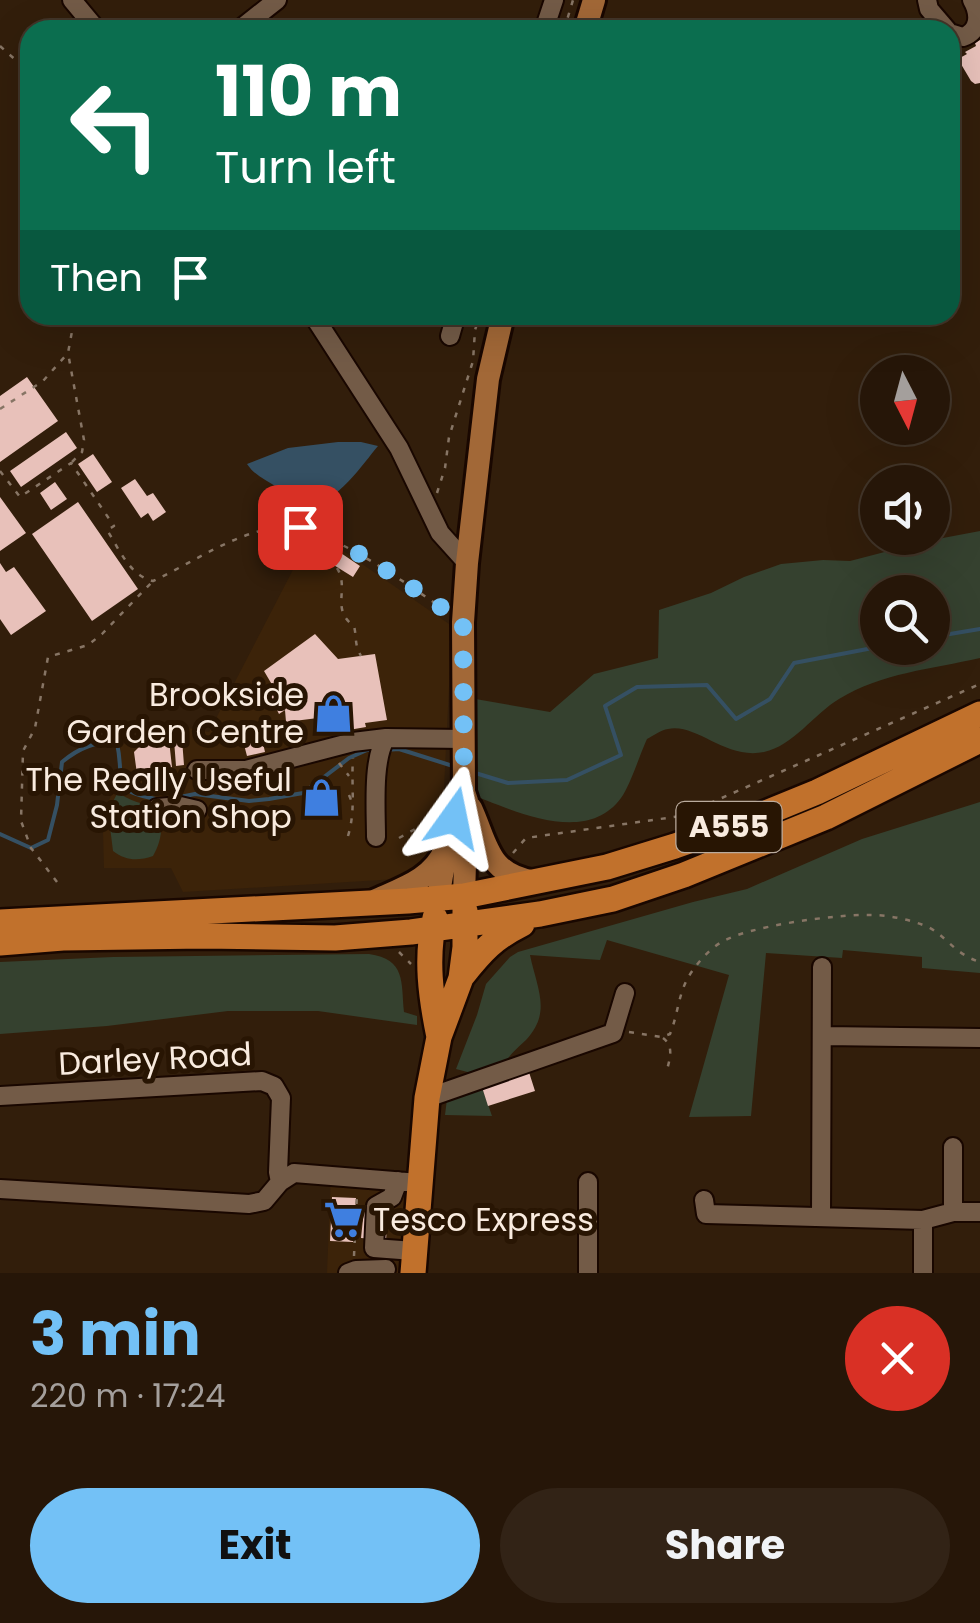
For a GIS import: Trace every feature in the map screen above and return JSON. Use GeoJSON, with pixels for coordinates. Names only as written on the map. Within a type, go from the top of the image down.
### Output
{"type":"FeatureCollection","features":[{"type":"Feature","properties":{"kind":"highway","name":"A555"},"geometry":{"type":"LineString","coordinates":[[0,943],[63,938],[376,935],[535,882],[607,867],[746,821],[817,792],[980,714]]}},
{"type":"Feature","properties":{"kind":"highway","name":"A555"},"geometry":{"type":"LineString","coordinates":[[0,922],[364,905],[450,913],[540,914],[613,899],[717,862],[826,817],[980,740]]}},
{"type":"Feature","properties":{"kind":"highway"},"geometry":{"type":"LineString","coordinates":[[177,912],[275,922],[354,921],[450,913],[513,903],[626,876],[717,862]]}},
{"type":"Feature","properties":{"kind":"highway"},"geometry":{"type":"LineString","coordinates":[[450,913],[460,978]]}},
{"type":"Feature","properties":{"kind":"highway"},"geometry":{"type":"LineString","coordinates":[[437,1030],[431,985],[450,913]]}},
{"type":"Feature","properties":{"kind":"highway"},"geometry":{"type":"LineString","coordinates":[[414,1265],[408,1182],[442,1007],[450,913]]}},
{"type":"Feature","properties":{"kind":"highway"},"geometry":{"type":"LineString","coordinates":[[437,1030],[460,978],[489,943],[540,914]]}},
{"type":"Feature","properties":{"kind":"highway"},"geometry":{"type":"LineString","coordinates":[[376,935],[408,951],[431,985]]}},
{"type":"Feature","properties":{"kind":"main road"},"geometry":{"type":"LineString","coordinates":[[450,913],[462,798],[467,563],[488,379],[501,325]]}},
{"type":"Feature","properties":{"kind":"main road"},"geometry":{"type":"LineString","coordinates":[[462,798],[492,860],[507,873],[535,882]]}},
{"type":"Feature","properties":{"kind":"main road"},"geometry":{"type":"LineString","coordinates":[[364,905],[409,886],[441,859],[462,798]]}},
{"type":"Feature","properties":{"kind":"main road"},"geometry":{"type":"LineString","coordinates":[[446,846],[450,913]]}},
{"type":"Feature","properties":{"kind":"street"},"geometry":{"type":"LineString","coordinates":[[72,0],[89,20]]}},
{"type":"Feature","properties":{"kind":"street"},"geometry":{"type":"LineString","coordinates":[[252,20],[277,0]]}},
{"type":"Feature","properties":{"kind":"street"},"geometry":{"type":"LineString","coordinates":[[960,36],[974,33],[977,28],[979,15],[972,0]]}},
{"type":"Feature","properties":{"kind":"street"},"geometry":{"type":"LineString","coordinates":[[319,325],[399,448],[440,533],[467,563]]}},
{"type":"Feature","properties":{"kind":"street"},"geometry":{"type":"LineString","coordinates":[[450,336],[453,325]]}},
{"type":"Feature","properties":{"kind":"street"},"geometry":{"type":"LineString","coordinates":[[197,770],[246,770],[353,742],[382,749],[464,746]]}},
{"type":"Feature","properties":{"kind":"street"},"geometry":{"type":"LineString","coordinates":[[376,837],[382,749]]}},
{"type":"Feature","properties":{"kind":"street"},"geometry":{"type":"LineString","coordinates":[[157,808],[180,806],[197,810]]}},
{"type":"Feature","properties":{"kind":"street"},"geometry":{"type":"LineString","coordinates":[[821,1217],[822,967]]}},
{"type":"Feature","properties":{"kind":"street"},"geometry":{"type":"LineString","coordinates":[[427,1098],[613,1033],[625,993]]}},
{"type":"Feature","properties":{"kind":"street"},"geometry":{"type":"LineString","coordinates":[[822,1036],[980,1038]]}},
{"type":"Feature","properties":{"kind":"street","name":"Darley Road"},"geometry":{"type":"LineString","coordinates":[[0,1096],[262,1081],[274,1086],[281,1098],[280,1182]]}},
{"type":"Feature","properties":{"kind":"street"},"geometry":{"type":"LineString","coordinates":[[953,1148],[953,1212]]}},
{"type":"Feature","properties":{"kind":"street"},"geometry":{"type":"LineString","coordinates":[[0,1189],[249,1204],[264,1201],[280,1182],[294,1174],[408,1182]]}},
{"type":"Feature","properties":{"kind":"street"},"geometry":{"type":"LineString","coordinates":[[408,1182],[376,1206],[374,1248],[414,1265]]}},
{"type":"Feature","properties":{"kind":"street"},"geometry":{"type":"LineString","coordinates":[[588,1182],[588,1273]]}},
{"type":"Feature","properties":{"kind":"street"},"geometry":{"type":"LineString","coordinates":[[704,1200],[706,1214],[923,1220],[953,1212],[980,1212]]}},
{"type":"Feature","properties":{"kind":"street"},"geometry":{"type":"LineString","coordinates":[[923,1220],[924,1273]]}},
{"type":"Feature","properties":{"kind":"street"},"geometry":{"type":"LineString","coordinates":[[348,1273],[414,1265]]}},
{"type":"Feature","properties":{"kind":"path"},"geometry":{"type":"LineString","coordinates":[[0,46],[20,63]]}},
{"type":"Feature","properties":{"kind":"path"},"geometry":{"type":"LineString","coordinates":[[0,472],[20,496],[72,463],[82,452],[84,440],[68,353],[73,325]]}},
{"type":"Feature","properties":{"kind":"path"},"geometry":{"type":"LineString","coordinates":[[427,506],[440,488],[449,437],[473,361],[477,325]]}},
{"type":"Feature","properties":{"kind":"path"},"geometry":{"type":"LineString","coordinates":[[0,409],[42,382],[68,353]]}},
{"type":"Feature","properties":{"kind":"path"},"geometry":{"type":"LineString","coordinates":[[72,463],[114,526],[107,530],[126,561],[140,578],[153,580]]}},
{"type":"Feature","properties":{"kind":"path"},"geometry":{"type":"LineString","coordinates":[[57,882],[32,848],[21,822],[22,751],[34,728],[48,657],[88,645],[153,580],[235,540],[279,527],[300,527],[322,534],[382,568],[463,622]]}},
{"type":"Feature","properties":{"kind":"path"},"geometry":{"type":"LineString","coordinates":[[338,568],[344,583],[340,596],[343,614],[354,626],[360,656]]}},
{"type":"Feature","properties":{"kind":"path"},"geometry":{"type":"LineString","coordinates":[[515,852],[526,838],[681,816],[980,684]]}},
{"type":"Feature","properties":{"kind":"path"},"geometry":{"type":"LineString","coordinates":[[348,836],[354,806],[350,778],[353,750]]}},
{"type":"Feature","properties":{"kind":"path"},"geometry":{"type":"LineString","coordinates":[[336,758],[350,778]]}},
{"type":"Feature","properties":{"kind":"path"},"geometry":{"type":"LineString","coordinates":[[349,795],[354,806]]}},
{"type":"Feature","properties":{"kind":"path"},"geometry":{"type":"LineString","coordinates":[[399,838],[462,798]]}},
{"type":"Feature","properties":{"kind":"path"},"geometry":{"type":"LineString","coordinates":[[662,1038],[670,1034],[685,981],[706,955],[720,942],[760,928],[847,916],[900,919],[928,926],[954,949],[980,962]]}},
{"type":"Feature","properties":{"kind":"path"},"geometry":{"type":"LineString","coordinates":[[613,1033],[636,1032],[662,1038],[671,1050],[667,1070]]}},
{"type":"Feature","properties":{"kind":"shaded area","name":"Brookside Garden Centre"},"geometry":{"type":"Polygon","coordinates":[[[312,533],[452,626],[443,809],[432,851],[416,870],[397,879],[183,892],[171,868],[104,868],[106,806],[122,774],[120,746],[178,726],[209,732],[312,533]]]}},
{"type":"Feature","properties":{"kind":"shaded area"},"geometry":{"type":"Polygon","coordinates":[[[331,1176],[419,1183],[413,1273],[327,1273],[331,1176]]]}},
{"type":"Feature","properties":{"kind":"green space"},"geometry":{"type":"Polygon","coordinates":[[[980,531],[980,658],[950,664],[950,575],[860,575],[860,665],[946,665],[855,690],[830,705],[794,737],[764,752],[737,751],[690,731],[663,731],[647,739],[621,798],[606,813],[588,820],[547,820],[467,793],[464,697],[550,712],[594,674],[658,658],[659,610],[781,564],[850,561],[873,555],[950,555],[950,537],[980,531]]]}},
{"type":"Feature","properties":{"kind":"green space"},"geometry":{"type":"Polygon","coordinates":[[[118,792],[160,812],[161,835],[153,856],[132,859],[113,851],[108,811],[118,792]]]}},
{"type":"Feature","properties":{"kind":"green space"},"geometry":{"type":"Polygon","coordinates":[[[980,802],[980,973],[922,968],[922,957],[843,950],[842,958],[766,953],[751,1116],[689,1117],[729,975],[607,940],[600,960],[530,955],[541,1010],[534,1030],[505,1064],[475,1074],[456,1069],[486,984],[518,952],[747,889],[862,839],[980,802]]]}},
{"type":"Feature","properties":{"kind":"green space"},"geometry":{"type":"Polygon","coordinates":[[[369,954],[396,967],[404,1012],[417,1016],[417,1025],[318,1011],[228,1011],[0,1034],[0,962],[369,954]]]}},
{"type":"Feature","properties":{"kind":"green space"},"geometry":{"type":"Polygon","coordinates":[[[481,1084],[492,1116],[445,1115],[447,1099],[481,1084]]]}},
{"type":"Feature","properties":{"kind":"water"},"geometry":{"type":"Polygon","coordinates":[[[338,442],[378,446],[343,487],[321,502],[298,502],[247,464],[288,448],[338,442]]]}},
{"type":"Feature","properties":{"kind":"building"},"geometry":{"type":"Polygon","coordinates":[[[980,40],[980,83],[975,84],[960,58],[980,40]]]}},
{"type":"Feature","properties":{"kind":"building"},"geometry":{"type":"Polygon","coordinates":[[[27,377],[58,421],[0,462],[0,396],[27,377]]]}},
{"type":"Feature","properties":{"kind":"building"},"geometry":{"type":"Polygon","coordinates":[[[66,432],[77,448],[21,487],[10,471],[66,432]]]}},
{"type":"Feature","properties":{"kind":"building"},"geometry":{"type":"Polygon","coordinates":[[[93,454],[112,482],[97,492],[78,464],[93,454]]]}},
{"type":"Feature","properties":{"kind":"building"},"geometry":{"type":"Polygon","coordinates":[[[135,479],[147,496],[153,493],[166,512],[153,521],[148,513],[141,518],[121,488],[135,479]]]}},
{"type":"Feature","properties":{"kind":"building"},"geometry":{"type":"Polygon","coordinates":[[[55,482],[67,499],[51,510],[40,493],[55,482]]]}},
{"type":"Feature","properties":{"kind":"building"},"geometry":{"type":"Polygon","coordinates":[[[0,497],[26,533],[0,551],[0,497]]]}},
{"type":"Feature","properties":{"kind":"building"},"geometry":{"type":"Polygon","coordinates":[[[78,502],[138,589],[92,621],[32,534],[78,502]]]}},
{"type":"Feature","properties":{"kind":"building"},"geometry":{"type":"Polygon","coordinates":[[[332,547],[360,566],[353,577],[324,559],[332,547]]]}},
{"type":"Feature","properties":{"kind":"building"},"geometry":{"type":"Polygon","coordinates":[[[0,563],[6,572],[14,567],[46,611],[11,635],[0,619],[0,563]]]}},
{"type":"Feature","properties":{"kind":"building"},"geometry":{"type":"Polygon","coordinates":[[[315,634],[338,659],[375,654],[387,720],[320,735],[318,718],[286,722],[285,710],[279,714],[269,694],[274,688],[264,671],[315,634]]]}},
{"type":"Feature","properties":{"kind":"building"},"geometry":{"type":"Polygon","coordinates":[[[259,726],[265,752],[247,756],[243,730],[259,726]]]}},
{"type":"Feature","properties":{"kind":"building"},"geometry":{"type":"Polygon","coordinates":[[[182,739],[184,765],[176,766],[174,740],[182,739]]]}},
{"type":"Feature","properties":{"kind":"building"},"geometry":{"type":"Polygon","coordinates":[[[169,740],[172,767],[148,770],[149,778],[137,774],[134,752],[142,744],[169,740]]]}},
{"type":"Feature","properties":{"kind":"building"},"geometry":{"type":"Polygon","coordinates":[[[528,1069],[535,1091],[488,1106],[481,1084],[528,1069]]]}},
{"type":"Feature","properties":{"kind":"building","name":"Tesco Express"},"geometry":{"type":"Polygon","coordinates":[[[332,1197],[356,1198],[353,1242],[330,1241],[332,1197]]]}},
{"type":"Feature","properties":{"kind":"building"},"geometry":{"type":"Polygon","coordinates":[[[364,1210],[388,1212],[386,1240],[361,1238],[364,1210]]]}},
{"type":"Feature","properties":{"kind":"waterway"},"geometry":{"type":"LineString","coordinates":[[950,634],[980,629]]}},
{"type":"Feature","properties":{"kind":"waterway"},"geometry":{"type":"LineString","coordinates":[[472,772],[508,783],[567,780],[621,755],[605,706],[637,687],[707,685],[736,719],[770,699],[794,663],[860,650]]}},
{"type":"Feature","properties":{"kind":"waterway"},"geometry":{"type":"LineString","coordinates":[[0,834],[31,848],[48,840],[62,762],[94,744],[117,743],[122,784],[133,793],[161,800]]}},
{"type":"Feature","properties":{"kind":"waterway"},"geometry":{"type":"LineString","coordinates":[[385,750],[399,749],[453,766]]}},
{"type":"Feature","properties":{"kind":"waterway"},"geometry":{"type":"LineString","coordinates":[[175,798],[195,794],[249,801],[303,793],[349,758],[376,750]]}},
{"type":"Feature","properties":{"kind":"place","name":"Brookside Garden Centre"},"geometry":{"type":"Point","coordinates":[334,713]}},
{"type":"Feature","properties":{"kind":"place","name":"The Really Useful Station Shop"},"geometry":{"type":"Point","coordinates":[322,798]}},
{"type":"Feature","properties":{"kind":"place","name":"Tesco Express"},"geometry":{"type":"Point","coordinates":[343,1220]}},
{"type":"Feature","properties":{"kind":"route"},"geometry":{"type":"LineString","coordinates":[[300,527],[322,534],[382,568],[463,622],[464,792],[454,818]]}}]}
